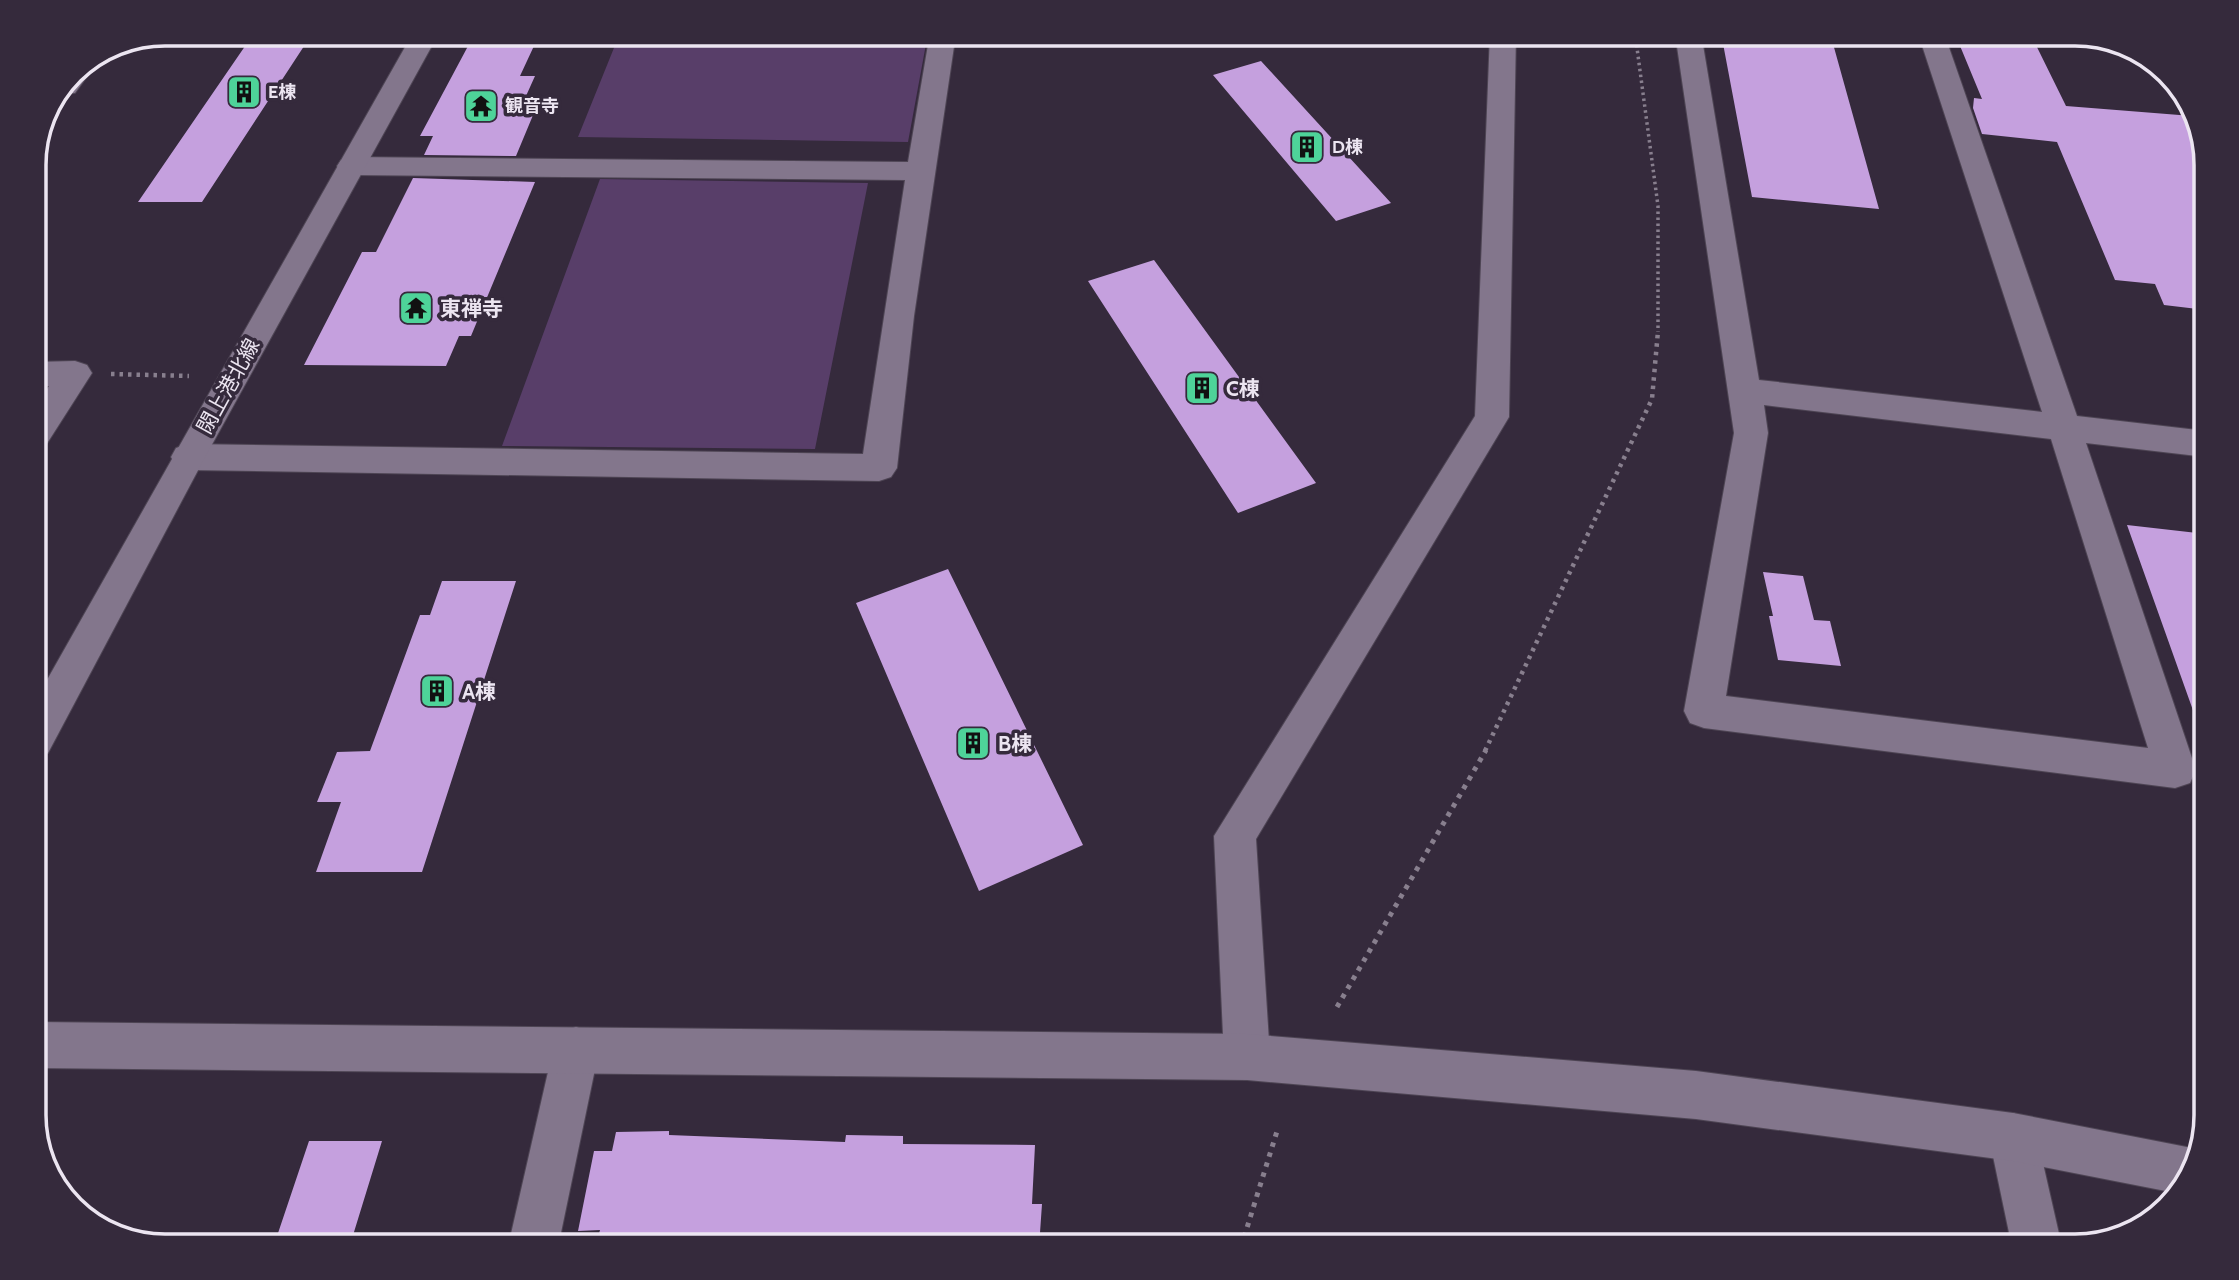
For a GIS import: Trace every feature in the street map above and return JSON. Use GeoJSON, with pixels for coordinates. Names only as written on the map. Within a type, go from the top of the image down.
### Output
{"type":"FeatureCollection","features":[{"type":"Feature","properties":{"kind":"street","name":"閖上港北線"},"geometry":{"type":"LineString","coordinates":[[46,716],[419,46]]}},
{"type":"Feature","properties":{"kind":"street"},"geometry":{"type":"LineString","coordinates":[[188,457],[879,468],[898,316],[941,46]]}},
{"type":"Feature","properties":{"kind":"street"},"geometry":{"type":"LineString","coordinates":[[1247,1057],[1235,836],[1492,417],[1503,46]]}},
{"type":"Feature","properties":{"kind":"street"},"geometry":{"type":"LineString","coordinates":[[1690,46],[1751,433],[1704,710],[2175,770],[2064,427],[1935,46]]}},
{"type":"Feature","properties":{"kind":"street"},"geometry":{"type":"LineString","coordinates":[[351,166],[923,171]]}},
{"type":"Feature","properties":{"kind":"street"},"geometry":{"type":"LineString","coordinates":[[46,374],[75,373]]}},
{"type":"Feature","properties":{"kind":"street"},"geometry":{"type":"LineString","coordinates":[[46,416],[75,373]]}},
{"type":"Feature","properties":{"kind":"street"},"geometry":{"type":"LineString","coordinates":[[1745,391],[2193,442]]}},
{"type":"Feature","properties":{"kind":"street"},"geometry":{"type":"LineString","coordinates":[[46,1045],[1247,1057],[1696,1095],[2013,1137],[2181,1169]]}},
{"type":"Feature","properties":{"kind":"street"},"geometry":{"type":"LineString","coordinates":[[536,1234],[576,1050]]}},
{"type":"Feature","properties":{"kind":"street"},"geometry":{"type":"LineString","coordinates":[[2013,1137],[2034,1234]]}},
{"type":"Feature","properties":{"kind":"path"},"geometry":{"type":"LineString","coordinates":[[1337,1007],[1476,770],[1652,399],[1658,332],[1658,206],[1637,46]]}},
{"type":"Feature","properties":{"kind":"path"},"geometry":{"type":"LineString","coordinates":[[75,373],[191,376]]}},
{"type":"Feature","properties":{"kind":"path"},"geometry":{"type":"LineString","coordinates":[[1245,1234],[1278,1128]]}},
{"type":"Feature","properties":{"kind":"shaded area"},"geometry":{"type":"Polygon","coordinates":[[[615,46],[926,46],[908,142],[578,137],[615,46]]]}},
{"type":"Feature","properties":{"kind":"shaded area"},"geometry":{"type":"Polygon","coordinates":[[[600,179],[868,183],[815,449],[502,446],[600,179]]]}},
{"type":"Feature","properties":{"kind":"building","name":"E棟"},"geometry":{"type":"Polygon","coordinates":[[[245,46],[304,46],[202,202],[138,202],[245,46]]]}},
{"type":"Feature","properties":{"kind":"building"},"geometry":{"type":"Polygon","coordinates":[[[468,46],[534,46],[520,76],[535,76],[526,96],[541,96],[516,156],[424,155],[433,136],[420,136],[468,46]]]}},
{"type":"Feature","properties":{"kind":"building"},"geometry":{"type":"Polygon","coordinates":[[[1723,46],[1834,46],[1879,209],[1752,197],[1723,46]]]}},
{"type":"Feature","properties":{"kind":"building"},"geometry":{"type":"Polygon","coordinates":[[[1960,46],[2036,46],[2066,106],[2182,115],[2193,157],[2193,308],[2164,305],[2155,284],[2115,280],[2057,142],[1982,134],[1973,108],[1974,98],[1982,99],[1960,46]]]}},
{"type":"Feature","properties":{"kind":"building","name":"D棟"},"geometry":{"type":"Polygon","coordinates":[[[1261,61],[1391,203],[1336,221],[1213,75],[1261,61]]]}},
{"type":"Feature","properties":{"kind":"building"},"geometry":{"type":"Polygon","coordinates":[[[413,178],[535,182],[471,336],[459,336],[446,366],[304,365],[362,252],[376,252],[413,178]]]}},
{"type":"Feature","properties":{"kind":"building","name":"C棟"},"geometry":{"type":"Polygon","coordinates":[[[1154,260],[1316,483],[1238,513],[1088,281],[1154,260]]]}},
{"type":"Feature","properties":{"kind":"building"},"geometry":{"type":"Polygon","coordinates":[[[2127,525],[2193,533],[2194,712],[2127,525]]]}},
{"type":"Feature","properties":{"kind":"building","name":"B棟"},"geometry":{"type":"Polygon","coordinates":[[[948,569],[1083,845],[979,891],[856,603],[948,569]]]}},
{"type":"Feature","properties":{"kind":"building"},"geometry":{"type":"Polygon","coordinates":[[[1763,572],[1803,576],[1814,620],[1830,621],[1841,666],[1778,660],[1769,616],[1773,616],[1763,572]]]}},
{"type":"Feature","properties":{"kind":"building","name":"A棟"},"geometry":{"type":"Polygon","coordinates":[[[442,581],[516,581],[422,872],[316,872],[341,802],[317,802],[337,752],[370,751],[420,615],[430,615],[442,581]]]}},
{"type":"Feature","properties":{"kind":"building"},"geometry":{"type":"Polygon","coordinates":[[[669,1131],[669,1135],[845,1142],[846,1135],[903,1136],[903,1144],[1035,1145],[1032,1204],[1042,1204],[1040,1234],[599,1234],[600,1230],[578,1231],[594,1151],[612,1151],[616,1132],[669,1131]]]}},
{"type":"Feature","properties":{"kind":"building"},"geometry":{"type":"Polygon","coordinates":[[[309,1141],[382,1141],[353,1234],[278,1234],[309,1141]]]}},
{"type":"Feature","properties":{"kind":"place","name":"E棟"},"geometry":{"type":"Point","coordinates":[244,92]}},
{"type":"Feature","properties":{"kind":"place","name":"観音寺"},"geometry":{"type":"Point","coordinates":[481,106]}},
{"type":"Feature","properties":{"kind":"place","name":"D棟"},"geometry":{"type":"Point","coordinates":[1307,147]}},
{"type":"Feature","properties":{"kind":"place","name":"東禅寺"},"geometry":{"type":"Point","coordinates":[416,308]}},
{"type":"Feature","properties":{"kind":"place","name":"C棟"},"geometry":{"type":"Point","coordinates":[1202,388]}},
{"type":"Feature","properties":{"kind":"place","name":"A棟"},"geometry":{"type":"Point","coordinates":[437,691]}},
{"type":"Feature","properties":{"kind":"place","name":"B棟"},"geometry":{"type":"Point","coordinates":[973,743]}}]}
